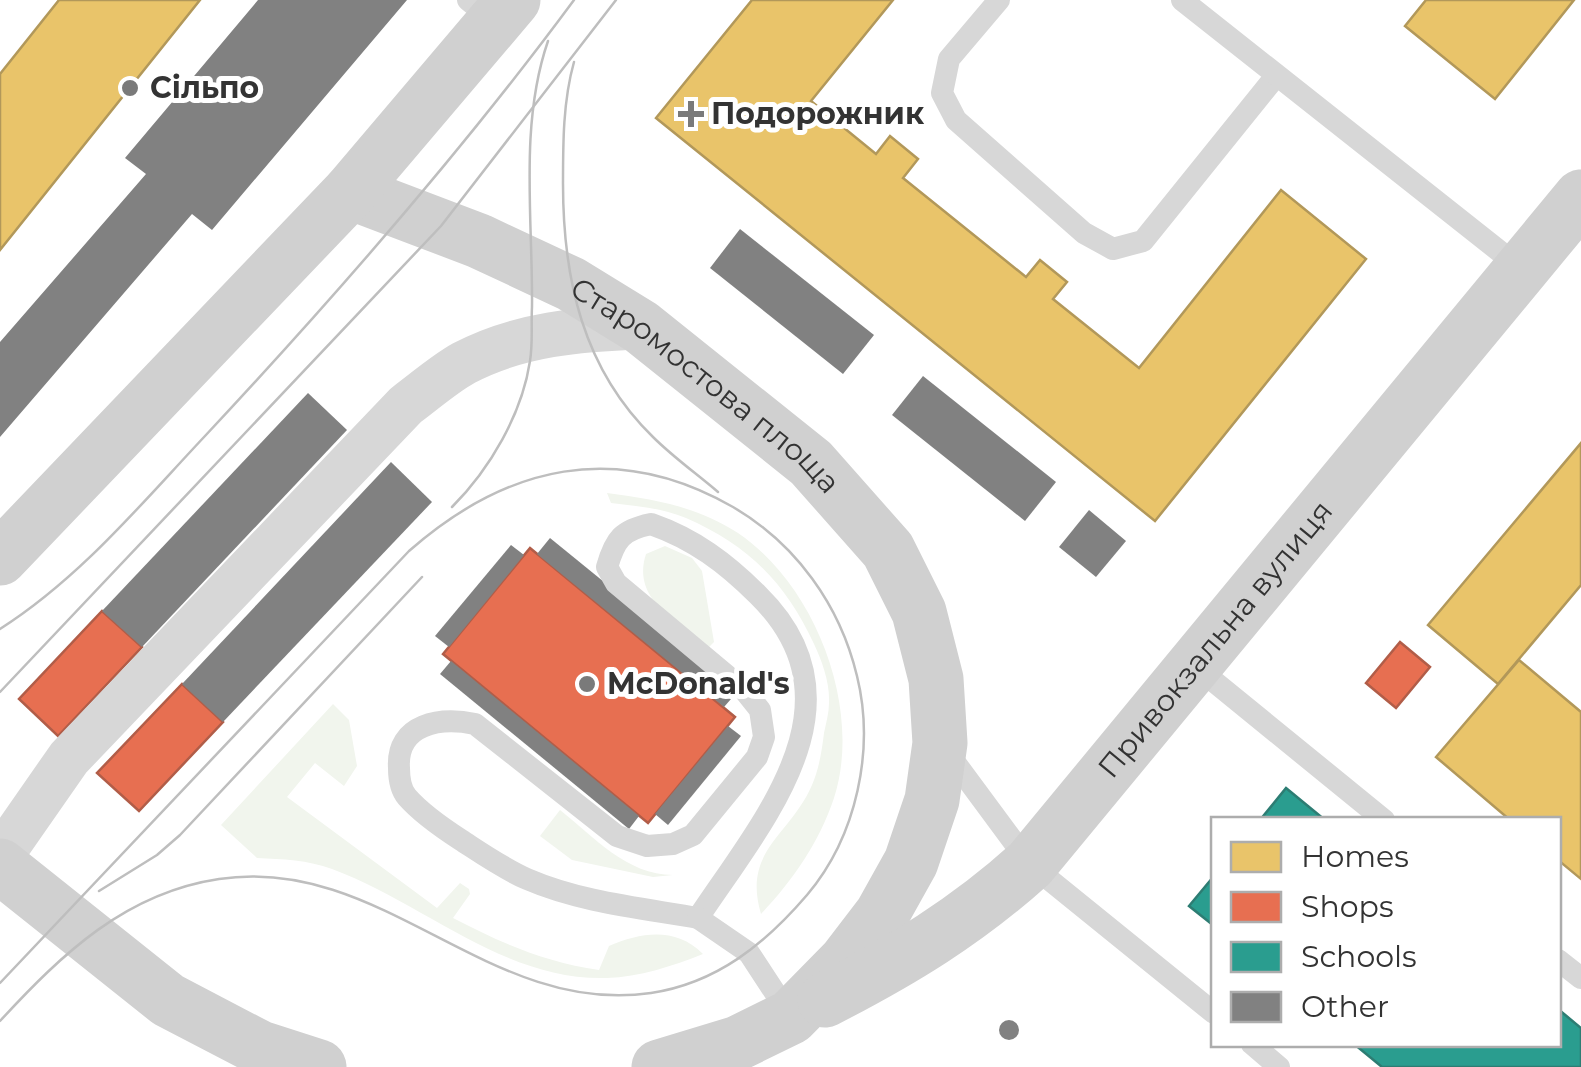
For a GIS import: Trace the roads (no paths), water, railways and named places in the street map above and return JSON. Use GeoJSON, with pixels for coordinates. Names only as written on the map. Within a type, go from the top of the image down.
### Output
{"type":"FeatureCollection","features":[{"type":"Feature","properties":{"kind":"main road"},"geometry":{"type":"LineString","coordinates":[[0,558],[350,192],[492,7]]}},
{"type":"Feature","properties":{"kind":"main road","name":"Старомостова площа"},"geometry":{"type":"LineString","coordinates":[[350,192],[407,211],[571,284],[640,328],[811,463],[888,550],[919,612],[936,680],[940,742],[932,800],[910,862],[882,914],[846,961],[791,1017],[738,1043],[659,1067]]}},
{"type":"Feature","properties":{"kind":"main road","name":"Привокзальна вулиця"},"geometry":{"type":"LineString","coordinates":[[791,1017],[925,947],[993,898],[1030,864],[1581,197]]}},
{"type":"Feature","properties":{"kind":"main road"},"geometry":{"type":"LineString","coordinates":[[0,866],[168,1000],[260,1048],[319,1067]]}},
{"type":"Feature","properties":{"kind":"street"},"geometry":{"type":"LineString","coordinates":[[0,857],[69,758],[406,405],[463,363],[531,338],[582,329],[640,328]]}},
{"type":"Feature","properties":{"kind":"lane"},"geometry":{"type":"LineString","coordinates":[[999,0],[949,60],[942,93],[956,120],[1084,233],[1113,249],[1143,241],[1276,76]]}},
{"type":"Feature","properties":{"kind":"lane"},"geometry":{"type":"LineString","coordinates":[[1182,0],[1522,269]]}},
{"type":"Feature","properties":{"kind":"lane"},"geometry":{"type":"LineString","coordinates":[[698,918],[778,798],[796,762],[806,678],[795,642],[771,607],[746,582],[693,541],[651,524],[631,528],[613,545],[607,567],[616,584],[744,690],[760,710],[764,736],[756,757],[693,835],[672,844],[646,846],[617,836],[476,724],[454,719],[428,722],[417,728],[404,742],[398,760],[399,777],[405,795],[458,839],[526,878],[617,904],[698,918],[749,954],[791,1017]]}},
{"type":"Feature","properties":{"kind":"lane"},"geometry":{"type":"LineString","coordinates":[[1195,666],[1380,817]]}},
{"type":"Feature","properties":{"kind":"lane"},"geometry":{"type":"LineString","coordinates":[[940,742],[1030,864],[1211,1011]]}},
{"type":"Feature","properties":{"kind":"lane"},"geometry":{"type":"LineString","coordinates":[[1561,962],[1581,978]]}},
{"type":"Feature","properties":{"kind":"lane"},"geometry":{"type":"LineString","coordinates":[[1256,1047],[1279,1067]]}},
{"type":"Feature","properties":{"kind":"tram line"},"geometry":{"type":"LineString","coordinates":[[0,629],[83,563],[254,384],[442,169],[574,0]]}},
{"type":"Feature","properties":{"kind":"tram line"},"geometry":{"type":"LineString","coordinates":[[0,692],[441,226],[616,0]]}},
{"type":"Feature","properties":{"kind":"tram line"},"geometry":{"type":"LineString","coordinates":[[452,507],[479,476],[502,440],[526,381],[532,341],[530,139],[539,73],[548,41]]}},
{"type":"Feature","properties":{"kind":"tram line"},"geometry":{"type":"LineString","coordinates":[[574,62],[564,122],[564,219],[567,254],[582,321],[609,382],[629,411],[718,492]]}},
{"type":"Feature","properties":{"kind":"tram line"},"geometry":{"type":"LineString","coordinates":[[0,983],[409,551],[485,498],[524,482],[564,472],[605,469],[647,474],[690,486],[733,507],[777,539],[812,579],[839,625],[857,676],[864,733],[858,791],[850,819],[824,872],[807,895],[757,945],[718,971],[651,993],[592,994],[538,982],[332,890],[278,878],[219,879],[185,886],[125,912],[72,950],[0,1021]]}},
{"type":"Feature","properties":{"kind":"tram line"},"geometry":{"type":"LineString","coordinates":[[99,891],[157,855],[180,835],[422,577]]}},
{"type":"Feature","properties":{"kind":"place","name":"Сільпо"},"geometry":{"type":"Point","coordinates":[130,88]}},
{"type":"Feature","properties":{"kind":"place","name":"Подорожник"},"geometry":{"type":"Point","coordinates":[691,114]}},
{"type":"Feature","properties":{"kind":"place","name":"McDonald's"},"geometry":{"type":"Point","coordinates":[587,684]}}]}
